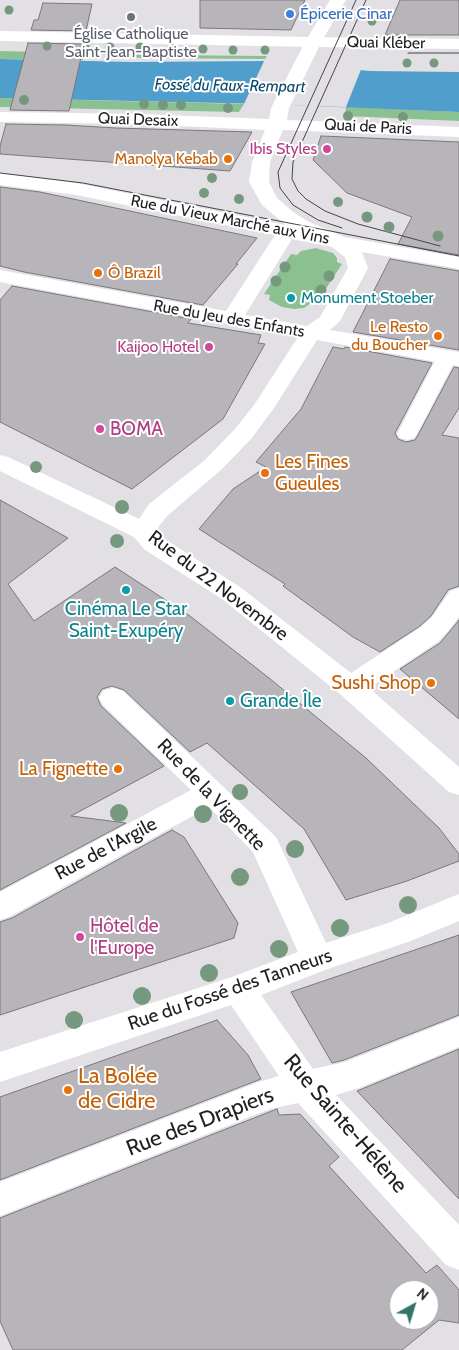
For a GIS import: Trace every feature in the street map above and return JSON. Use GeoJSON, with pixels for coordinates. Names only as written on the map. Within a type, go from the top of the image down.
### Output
{"type":"FeatureCollection","features":[{"type":"Feature","properties":{"kind":"street"},"geometry":{"type":"LineString","coordinates":[[143,531],[158,510],[208,470],[243,434],[263,408],[311,333],[329,321],[358,268],[354,255],[339,242],[300,225],[286,216],[270,201],[258,182],[261,162],[279,114],[304,58],[338,0]]}},
{"type":"Feature","properties":{"kind":"street","name":"Quai Kléber"},"geometry":{"type":"LineString","coordinates":[[0,36],[459,44]]}},
{"type":"Feature","properties":{"kind":"street","name":"Quai Desaix"},"geometry":{"type":"LineString","coordinates":[[0,117],[279,114]]}},
{"type":"Feature","properties":{"kind":"street","name":"Quai de Paris"},"geometry":{"type":"LineString","coordinates":[[279,114],[459,132]]}},
{"type":"Feature","properties":{"kind":"street","name":"Rue du Vieux Marché aux Vins"},"geometry":{"type":"LineString","coordinates":[[0,180],[76,189],[339,242],[459,262]]}},
{"type":"Feature","properties":{"kind":"street"},"geometry":{"type":"LineString","coordinates":[[232,319],[287,231]]}},
{"type":"Feature","properties":{"kind":"street","name":"Rue du Jeu des Enfants"},"geometry":{"type":"LineString","coordinates":[[0,276],[453,358]]}},
{"type":"Feature","properties":{"kind":"street","name":"Rue du 22 Novembre"},"geometry":{"type":"LineString","coordinates":[[0,462],[143,531],[154,544],[231,593],[350,687],[459,784]]}},
{"type":"Feature","properties":{"kind":"street"},"geometry":{"type":"LineString","coordinates":[[350,687],[430,634],[442,624],[459,597]]}},
{"type":"Feature","properties":{"kind":"street","name":"Rue de la Vignette"},"geometry":{"type":"LineString","coordinates":[[113,698],[265,845],[317,959]]}},
{"type":"Feature","properties":{"kind":"street","name":"Rue de l'Argile"},"geometry":{"type":"LineString","coordinates":[[0,907],[212,792]]}},
{"type":"Feature","properties":{"kind":"street","name":"Rue du Fossé des Tanneurs"},"geometry":{"type":"LineString","coordinates":[[0,1067],[238,989],[317,959],[397,933],[459,908]]}},
{"type":"Feature","properties":{"kind":"street","name":"Rue Sainte-Hélène"},"geometry":{"type":"LineString","coordinates":[[238,989],[306,1087],[459,1252]]}},
{"type":"Feature","properties":{"kind":"street","name":"Rue des Drapiers"},"geometry":{"type":"LineString","coordinates":[[0,1200],[268,1094],[306,1087],[347,1076],[459,1032]]}},
{"type":"Feature","properties":{"kind":"lane"},"geometry":{"type":"LineString","coordinates":[[407,434],[453,358]]}},
{"type":"Feature","properties":{"kind":"green space"},"geometry":{"type":"Polygon","coordinates":[[[0,51],[267,56],[265,59],[142,58],[131,57],[131,55],[84,54],[83,60],[0,59],[0,51]]]}},
{"type":"Feature","properties":{"kind":"green space"},"geometry":{"type":"Polygon","coordinates":[[[0,98],[244,104],[239,112],[0,107],[0,98]]]}},
{"type":"Feature","properties":{"kind":"green space"},"geometry":{"type":"Polygon","coordinates":[[[346,107],[459,112],[459,121],[345,116],[346,107]]]}},
{"type":"Feature","properties":{"kind":"green space"},"geometry":{"type":"Polygon","coordinates":[[[316,248],[333,253],[337,258],[337,262],[342,264],[316,304],[311,303],[304,308],[294,309],[282,307],[269,300],[270,295],[264,294],[291,254],[297,255],[301,251],[316,248]]]}},
{"type":"Feature","properties":{"kind":"water","name":"Fossé du Faux-Rempart"},"geometry":{"type":"Polygon","coordinates":[[[0,59],[132,62],[264,61],[370,71],[459,72],[459,112],[265,104],[0,98],[0,59]]]}},
{"type":"Feature","properties":{"kind":"pier"},"geometry":{"type":"Polygon","coordinates":[[[265,59],[362,67],[346,107],[244,104],[265,59]]]}},
{"type":"Feature","properties":{"kind":"building"},"geometry":{"type":"Polygon","coordinates":[[[200,0],[305,0],[291,30],[200,28],[200,0]]]}},
{"type":"Feature","properties":{"kind":"building"},"geometry":{"type":"Polygon","coordinates":[[[400,0],[459,0],[459,35],[385,35],[400,0]]]}},
{"type":"Feature","properties":{"kind":"building"},"geometry":{"type":"Polygon","coordinates":[[[43,3],[92,4],[86,31],[31,30],[34,20],[38,20],[43,3]]]}},
{"type":"Feature","properties":{"kind":"building"},"geometry":{"type":"Polygon","coordinates":[[[28,43],[84,44],[69,111],[10,110],[28,43]]]}},
{"type":"Feature","properties":{"kind":"building"},"geometry":{"type":"Polygon","coordinates":[[[6,124],[252,132],[230,171],[0,154],[0,146],[6,124]]]}},
{"type":"Feature","properties":{"kind":"building"},"geometry":{"type":"Polygon","coordinates":[[[321,136],[459,142],[459,255],[398,244],[412,217],[347,193],[313,160],[321,136]]]}},
{"type":"Feature","properties":{"kind":"building"},"geometry":{"type":"Polygon","coordinates":[[[0,187],[40,192],[257,238],[236,264],[238,264],[203,305],[24,272],[0,266],[0,187]]]}},
{"type":"Feature","properties":{"kind":"building"},"geometry":{"type":"Polygon","coordinates":[[[390,259],[459,271],[459,350],[353,332],[390,259]]]}},
{"type":"Feature","properties":{"kind":"building"},"geometry":{"type":"Polygon","coordinates":[[[12,286],[191,319],[188,323],[261,335],[258,343],[265,344],[223,419],[132,489],[0,422],[0,300],[12,286]]]}},
{"type":"Feature","properties":{"kind":"building"},"geometry":{"type":"Polygon","coordinates":[[[333,347],[344,349],[345,347],[432,363],[395,433],[398,439],[406,442],[415,440],[454,367],[459,368],[459,408],[442,435],[459,438],[459,586],[448,590],[431,616],[420,626],[380,652],[353,637],[283,586],[285,584],[199,529],[233,489],[266,467],[256,462],[301,409],[333,347]]]}},
{"type":"Feature","properties":{"kind":"building"},"geometry":{"type":"Polygon","coordinates":[[[0,500],[68,538],[8,584],[34,621],[115,567],[190,616],[366,758],[439,828],[459,854],[459,861],[407,881],[346,900],[304,829],[207,743],[190,752],[124,690],[112,686],[102,689],[97,697],[101,706],[164,766],[71,816],[126,823],[0,890],[0,500]]]}},
{"type":"Feature","properties":{"kind":"building"},"geometry":{"type":"Polygon","coordinates":[[[459,620],[459,719],[400,669],[440,643],[459,620]]]}},
{"type":"Feature","properties":{"kind":"building","name":"Hôtel de l'Europe"},"geometry":{"type":"Polygon","coordinates":[[[172,830],[184,837],[238,923],[234,938],[0,1015],[0,922],[12,918],[172,830]]]}},
{"type":"Feature","properties":{"kind":"building"},"geometry":{"type":"Polygon","coordinates":[[[459,935],[459,1015],[332,1063],[291,992],[459,935]]]}},
{"type":"Feature","properties":{"kind":"building"},"geometry":{"type":"Polygon","coordinates":[[[217,1020],[248,1055],[261,1079],[0,1180],[0,1097],[217,1020]]]}},
{"type":"Feature","properties":{"kind":"building"},"geometry":{"type":"Polygon","coordinates":[[[459,1049],[459,1199],[357,1091],[459,1049]]]}},
{"type":"Feature","properties":{"kind":"building"},"geometry":{"type":"Polygon","coordinates":[[[277,1109],[279,1115],[300,1114],[339,1157],[329,1166],[426,1273],[437,1265],[459,1290],[459,1323],[439,1320],[439,1280],[389,1280],[389,1330],[427,1330],[402,1350],[13,1350],[0,1321],[0,1218],[277,1109]]]}},
{"type":"Feature","properties":{"kind":"tram line"},"geometry":{"type":"LineString","coordinates":[[342,228],[318,220],[293,205],[280,188],[278,172],[356,0]]}},
{"type":"Feature","properties":{"kind":"tram line"},"geometry":{"type":"LineString","coordinates":[[366,0],[293,162],[292,179],[298,191],[306,199],[325,211],[358,224],[440,246]]}},
{"type":"Feature","properties":{"kind":"tram line"},"geometry":{"type":"LineString","coordinates":[[408,53],[459,53]]}},
{"type":"Feature","properties":{"kind":"tram line"},"geometry":{"type":"LineString","coordinates":[[0,173],[83,183],[459,256]]}},
{"type":"Feature","properties":{"kind":"place","name":"Épicerie Cinar"},"geometry":{"type":"Point","coordinates":[290,14]}},
{"type":"Feature","properties":{"kind":"place","name":"Église Catholique Saint-Jean-Baptiste"},"geometry":{"type":"Point","coordinates":[131,17]}},
{"type":"Feature","properties":{"kind":"place","name":"Ibis Styles"},"geometry":{"type":"Point","coordinates":[327,149]}},
{"type":"Feature","properties":{"kind":"place","name":"Manolya Kebab"},"geometry":{"type":"Point","coordinates":[228,159]}},
{"type":"Feature","properties":{"kind":"place","name":"Ô Brazil"},"geometry":{"type":"Point","coordinates":[98,273]}},
{"type":"Feature","properties":{"kind":"place","name":"Monument Stoeber"},"geometry":{"type":"Point","coordinates":[291,298]}},
{"type":"Feature","properties":{"kind":"place","name":"Le Resto du Boucher"},"geometry":{"type":"Point","coordinates":[438,336]}},
{"type":"Feature","properties":{"kind":"place","name":"Kaijoo Hotel"},"geometry":{"type":"Point","coordinates":[209,347]}},
{"type":"Feature","properties":{"kind":"place","name":"BOMA"},"geometry":{"type":"Point","coordinates":[100,429]}},
{"type":"Feature","properties":{"kind":"place","name":"Les Fines Gueules"},"geometry":{"type":"Point","coordinates":[265,473]}},
{"type":"Feature","properties":{"kind":"place","name":"Cinéma Le Star Saint-Exupéry"},"geometry":{"type":"Point","coordinates":[126,590]}},
{"type":"Feature","properties":{"kind":"place","name":"Sushi Shop"},"geometry":{"type":"Point","coordinates":[431,683]}},
{"type":"Feature","properties":{"kind":"place","name":"Grande Île"},"geometry":{"type":"Point","coordinates":[230,701]}},
{"type":"Feature","properties":{"kind":"place","name":"La Fignette"},"geometry":{"type":"Point","coordinates":[118,769]}},
{"type":"Feature","properties":{"kind":"place","name":"Hôtel de l'Europe"},"geometry":{"type":"Point","coordinates":[80,937]}},
{"type":"Feature","properties":{"kind":"place","name":"La Bolée de Cidre"},"geometry":{"type":"Point","coordinates":[68,1090]}}]}
